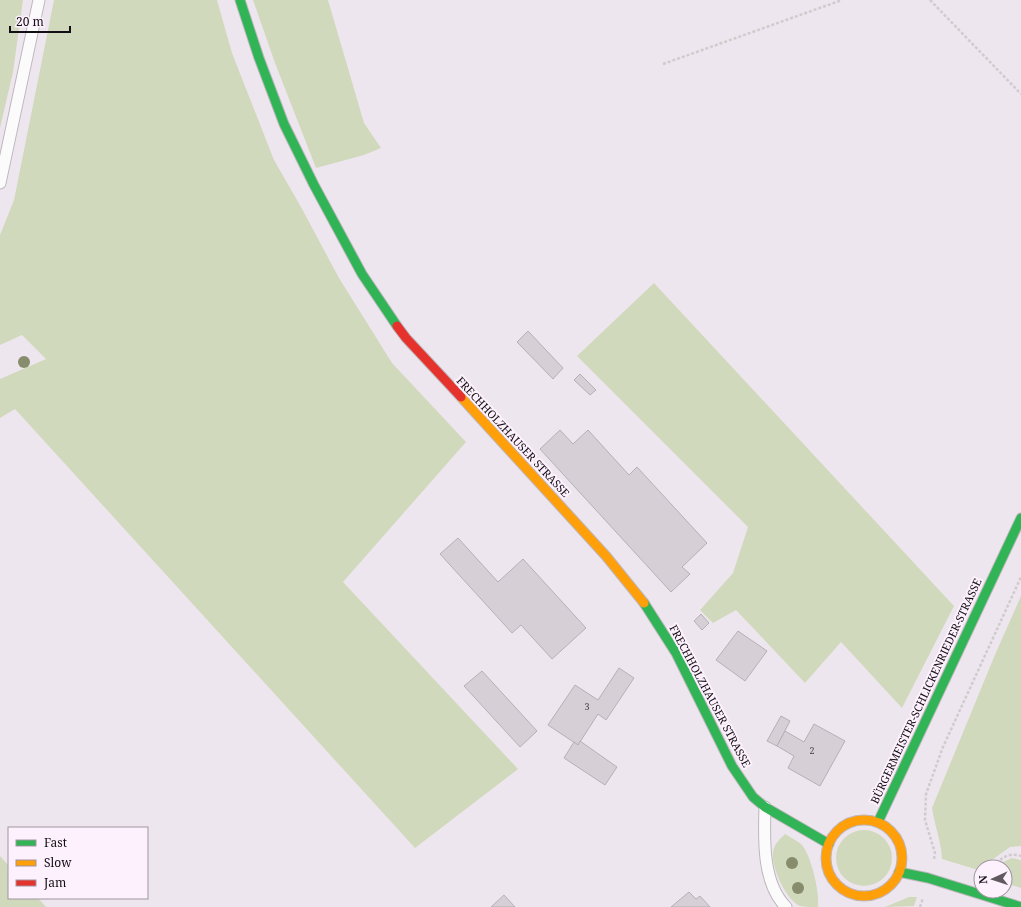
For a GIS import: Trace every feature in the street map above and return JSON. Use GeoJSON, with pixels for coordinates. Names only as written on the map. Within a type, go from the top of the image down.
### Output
{"type":"FeatureCollection","features":[{"type":"Feature","properties":{"kind":"street","name":"FRECHHOLZHAUSER STRASSE"},"geometry":{"type":"LineString","coordinates":[[240,0],[259,58],[284,124],[314,186],[362,274],[406,338],[606,556],[639,596],[676,653],[732,766],[753,797],[765,807],[829,844]]}},
{"type":"Feature","properties":{"kind":"street","name":"BÜRGERMEISTER-SCHLICKENRIEDER-STRASSE"},"geometry":{"type":"LineString","coordinates":[[878,822],[1021,518]]}},
{"type":"Feature","properties":{"kind":"street"},"geometry":{"type":"LineString","coordinates":[[859,820],[878,822],[887,827],[899,843],[902,862],[899,872],[894,881],[887,888],[878,893],[868,896],[848,892],[834,880],[829,872],[826,863],[829,844],[841,828],[849,823],[859,820]]}},
{"type":"Feature","properties":{"kind":"street"},"geometry":{"type":"LineString","coordinates":[[899,872],[928,878],[1020,907]]}},
{"type":"Feature","properties":{"kind":"street"},"geometry":{"type":"LineString","coordinates":[[844,902],[848,892]]}},
{"type":"Feature","properties":{"kind":"lane"},"geometry":{"type":"LineString","coordinates":[[0,183],[39,0]]}},
{"type":"Feature","properties":{"kind":"lane"},"geometry":{"type":"LineString","coordinates":[[765,807],[765,860],[778,899],[786,907]]}},
{"type":"Feature","properties":{"kind":"path"},"geometry":{"type":"LineString","coordinates":[[663,64],[842,0]]}},
{"type":"Feature","properties":{"kind":"path"},"geometry":{"type":"LineString","coordinates":[[930,0],[1021,94]]}},
{"type":"Feature","properties":{"kind":"path"},"geometry":{"type":"LineString","coordinates":[[920,907],[936,853],[925,820],[926,794],[946,741],[1021,577]]}},
{"type":"Feature","properties":{"kind":"path"},"geometry":{"type":"LineString","coordinates":[[1000,859],[1003,856],[1015,854],[1021,856]]}},
{"type":"Feature","properties":{"kind":"green space"},"geometry":{"type":"Polygon","coordinates":[[[0,0],[23,0],[13,72],[0,128],[0,0]]]}},
{"type":"Feature","properties":{"kind":"green space"},"geometry":{"type":"Polygon","coordinates":[[[54,0],[217,0],[232,53],[274,160],[339,278],[392,363],[466,442],[343,582],[518,769],[415,848],[15,409],[0,418],[0,379],[46,359],[22,335],[0,345],[0,235],[14,200],[54,0]]]}},
{"type":"Feature","properties":{"kind":"green space"},"geometry":{"type":"Polygon","coordinates":[[[253,0],[328,0],[364,123],[381,148],[364,155],[316,168],[275,63],[253,0]]]}},
{"type":"Feature","properties":{"kind":"green space"},"geometry":{"type":"Polygon","coordinates":[[[654,283],[954,606],[902,708],[841,642],[805,683],[736,610],[713,623],[700,610],[733,573],[748,527],[577,356],[654,283]]]}},
{"type":"Feature","properties":{"kind":"green space"},"geometry":{"type":"Polygon","coordinates":[[[1021,596],[1021,846],[1010,847],[993,859],[973,859],[973,868],[942,859],[932,808],[994,657],[1021,596]]]}},
{"type":"Feature","properties":{"kind":"green space"},"geometry":{"type":"Polygon","coordinates":[[[859,830],[869,830],[884,838],[890,847],[892,858],[890,869],[884,878],[869,886],[859,886],[848,881],[841,874],[836,863],[836,853],[841,842],[848,835],[859,830]]]}},
{"type":"Feature","properties":{"kind":"green space"},"geometry":{"type":"Polygon","coordinates":[[[785,834],[801,844],[805,849],[816,884],[818,893],[818,907],[800,906],[795,903],[780,882],[774,866],[773,852],[776,844],[785,834]]]}},
{"type":"Feature","properties":{"kind":"green space"},"geometry":{"type":"Polygon","coordinates":[[[0,856],[8,865],[8,899],[39,899],[46,907],[0,907],[0,856]]]}},
{"type":"Feature","properties":{"kind":"green space"},"geometry":{"type":"Polygon","coordinates":[[[1012,858],[1021,860],[1021,888],[1013,886],[1013,859],[1010,859],[1012,858]]]}},
{"type":"Feature","properties":{"kind":"green space"},"geometry":{"type":"Polygon","coordinates":[[[909,897],[917,897],[914,906],[885,907],[909,897]]]}},
{"type":"Feature","properties":{"kind":"building"},"geometry":{"type":"Polygon","coordinates":[[[528,331],[563,368],[553,379],[517,342],[528,331]]]}},
{"type":"Feature","properties":{"kind":"building"},"geometry":{"type":"Polygon","coordinates":[[[580,374],[596,390],[590,395],[574,380],[580,374]]]}},
{"type":"Feature","properties":{"kind":"building"},"geometry":{"type":"Polygon","coordinates":[[[560,430],[573,444],[588,430],[629,475],[637,467],[707,543],[682,567],[690,574],[671,592],[540,449],[560,430]]]}},
{"type":"Feature","properties":{"kind":"building"},"geometry":{"type":"Polygon","coordinates":[[[458,538],[498,582],[523,559],[586,628],[552,659],[521,625],[512,633],[440,554],[458,538]]]}},
{"type":"Feature","properties":{"kind":"building"},"geometry":{"type":"Polygon","coordinates":[[[701,614],[709,623],[702,630],[694,621],[701,614]]]}},
{"type":"Feature","properties":{"kind":"building"},"geometry":{"type":"Polygon","coordinates":[[[738,631],[767,651],[745,681],[716,660],[738,631]]]}},
{"type":"Feature","properties":{"kind":"building"},"geometry":{"type":"Polygon","coordinates":[[[619,668],[634,678],[606,720],[598,714],[578,745],[548,725],[575,685],[598,700],[619,668]]]}},
{"type":"Feature","properties":{"kind":"building"},"geometry":{"type":"Polygon","coordinates":[[[482,671],[537,731],[520,747],[464,686],[482,671]]]}},
{"type":"Feature","properties":{"kind":"building"},"geometry":{"type":"Polygon","coordinates":[[[781,716],[790,721],[777,746],[767,741],[781,716]]]}},
{"type":"Feature","properties":{"kind":"building"},"geometry":{"type":"Polygon","coordinates":[[[814,724],[845,741],[820,786],[788,768],[794,756],[777,746],[785,731],[804,742],[814,724]]]}},
{"type":"Feature","properties":{"kind":"building"},"geometry":{"type":"Polygon","coordinates":[[[580,741],[617,767],[605,785],[564,758],[574,742],[578,745],[580,741]]]}},
{"type":"Feature","properties":{"kind":"building"},"geometry":{"type":"Polygon","coordinates":[[[689,892],[696,899],[700,896],[710,907],[671,907],[689,892]]]}},
{"type":"Feature","properties":{"kind":"building"},"geometry":{"type":"Polygon","coordinates":[[[504,895],[515,907],[491,907],[504,895]]]}},
{"type":"Feature","properties":{"kind":"traffic: fast"},"geometry":{"type":"LineString","coordinates":[[240,0],[259,58],[284,124],[314,185],[362,274],[397,326]]}},
{"type":"Feature","properties":{"kind":"traffic: fast"},"geometry":{"type":"LineString","coordinates":[[878,822],[1021,518]]}},
{"type":"Feature","properties":{"kind":"traffic: fast"},"geometry":{"type":"LineString","coordinates":[[644,603],[676,653],[732,766],[753,797],[765,807],[829,844]]}},
{"type":"Feature","properties":{"kind":"traffic: fast"},"geometry":{"type":"LineString","coordinates":[[899,872],[928,878],[1021,907]]}},
{"type":"Feature","properties":{"kind":"traffic: slow"},"geometry":{"type":"LineString","coordinates":[[461,397],[606,556],[644,603]]}},
{"type":"Feature","properties":{"kind":"traffic: slow"},"geometry":{"type":"LineString","coordinates":[[864,820],[878,823],[891,831],[899,844],[902,858],[899,872],[891,885],[878,893],[864,896],[850,893],[837,885],[829,872],[826,858],[829,844],[837,831],[850,823],[864,820]]}},
{"type":"Feature","properties":{"kind":"traffic: jam"},"geometry":{"type":"LineString","coordinates":[[397,326],[406,338],[461,397]]}}]}
